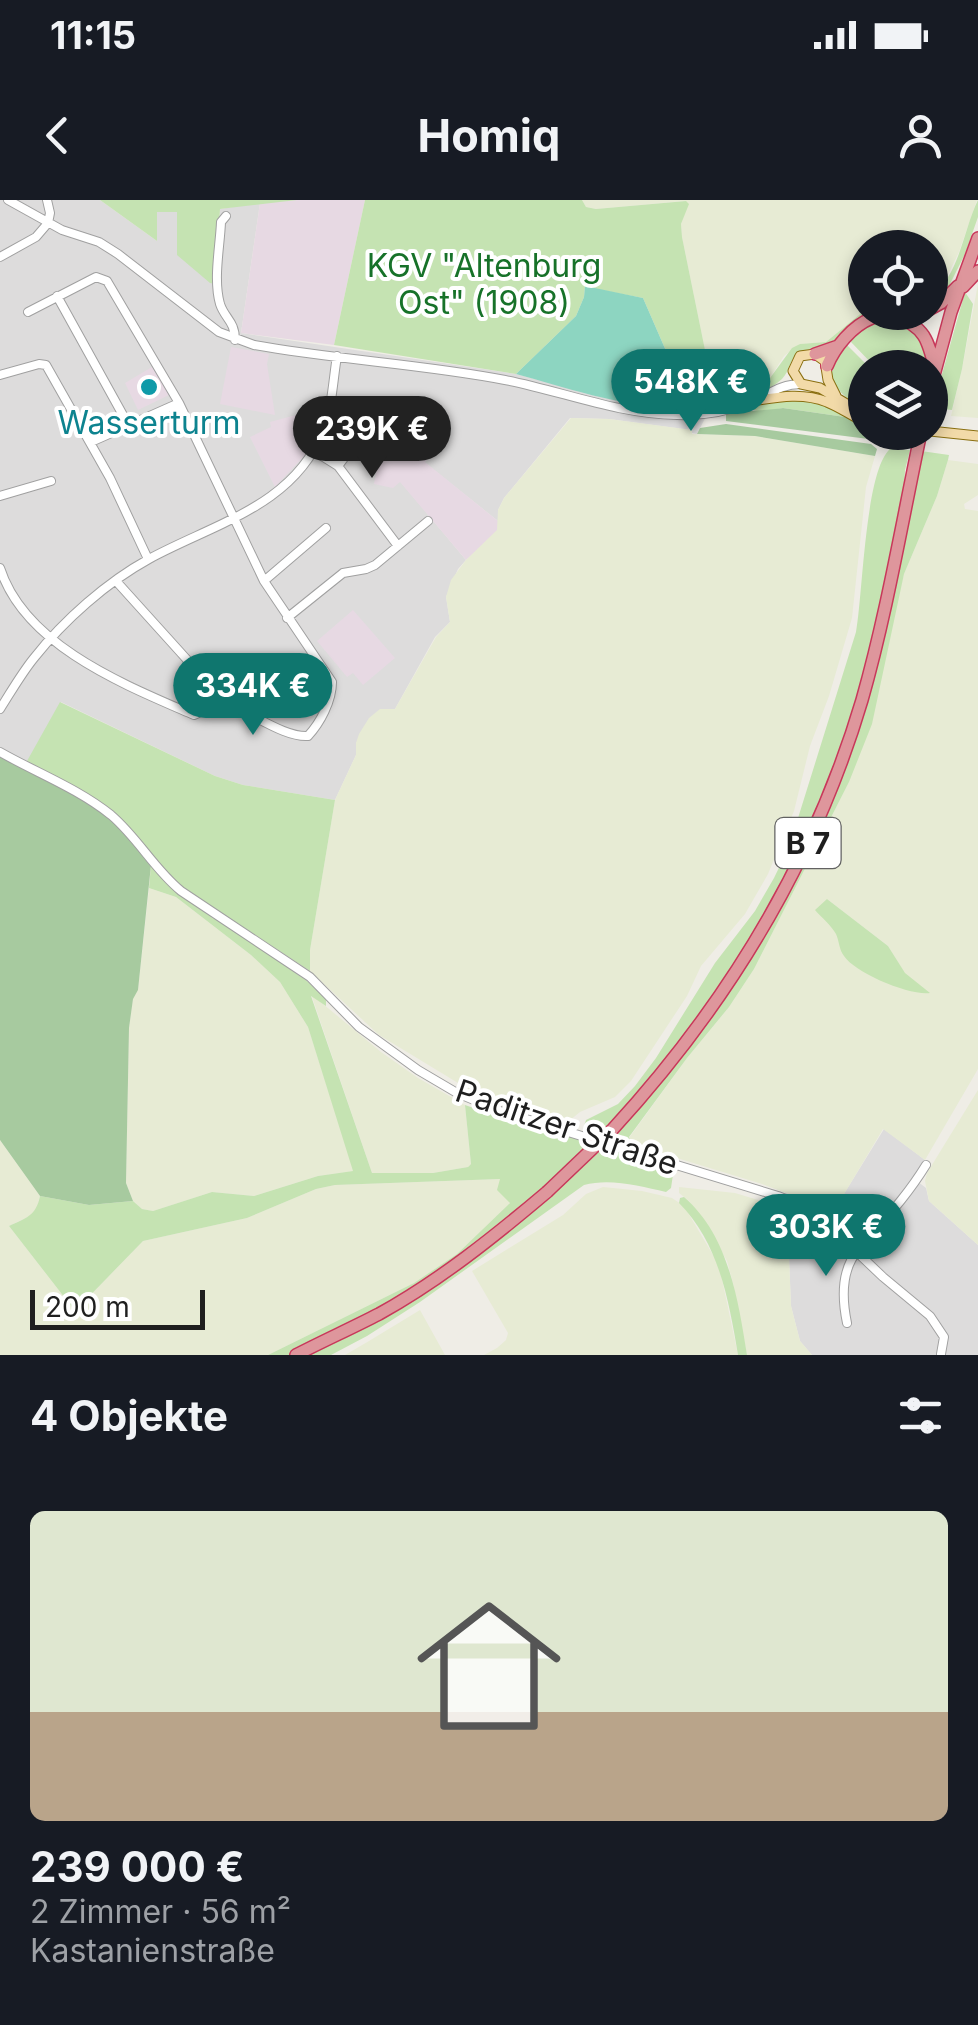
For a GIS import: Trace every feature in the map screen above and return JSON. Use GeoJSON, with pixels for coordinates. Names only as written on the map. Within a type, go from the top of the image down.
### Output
{"type":"FeatureCollection","features":[{"type":"Feature","properties":{"kind":"highway"},"geometry":{"type":"LineString","coordinates":[[940,350],[978,238]]}},
{"type":"Feature","properties":{"kind":"highway"},"geometry":{"type":"LineString","coordinates":[[948,297],[978,272]]}},
{"type":"Feature","properties":{"kind":"highway"},"geometry":{"type":"LineString","coordinates":[[816,354],[838,346],[855,330]]}},
{"type":"Feature","properties":{"kind":"highway"},"geometry":{"type":"LineString","coordinates":[[827,370],[838,346]]}},
{"type":"Feature","properties":{"kind":"highway","name":"B 7"},"geometry":{"type":"LineString","coordinates":[[296,1355],[420,1289],[547,1192],[656,1082],[738,971],[809,840],[838,771],[881,626],[917,450]]}},
{"type":"Feature","properties":{"kind":"main road"},"geometry":{"type":"LineString","coordinates":[[836,396],[825,360],[816,354],[800,356],[793,370],[801,384],[836,396],[848,406]]}},
{"type":"Feature","properties":{"kind":"main road"},"geometry":{"type":"LineString","coordinates":[[815,387],[823,382],[827,370]]}},
{"type":"Feature","properties":{"kind":"main road"},"geometry":{"type":"LineString","coordinates":[[752,402],[787,396],[819,399],[848,411]]}},
{"type":"Feature","properties":{"kind":"main road"},"geometry":{"type":"LineString","coordinates":[[948,430],[978,433]]}},
{"type":"Feature","properties":{"kind":"street"},"geometry":{"type":"LineString","coordinates":[[8,200],[48,224],[99,242],[203,321],[235,340],[276,350],[506,380],[650,413],[708,414],[752,402],[780,386],[793,370]]}},
{"type":"Feature","properties":{"kind":"street"},"geometry":{"type":"LineString","coordinates":[[0,257],[36,237],[48,224],[48,200]]}},
{"type":"Feature","properties":{"kind":"street"},"geometry":{"type":"LineString","coordinates":[[226,216],[222,222],[218,285],[220,306],[232,322],[235,340]]}},
{"type":"Feature","properties":{"kind":"street"},"geometry":{"type":"LineString","coordinates":[[0,568],[20,610],[51,639],[142,692],[194,715],[223,704],[294,736],[308,736],[329,699],[332,682],[264,581],[180,403],[107,282],[96,276],[28,312]]}},
{"type":"Feature","properties":{"kind":"street"},"geometry":{"type":"LineString","coordinates":[[57,296],[129,426]]}},
{"type":"Feature","properties":{"kind":"street"},"geometry":{"type":"LineString","coordinates":[[0,709],[51,639],[116,581],[148,559],[269,499],[295,476],[314,452],[326,426],[337,356]]}},
{"type":"Feature","properties":{"kind":"street"},"geometry":{"type":"LineString","coordinates":[[0,374],[46,365],[91,442],[148,559]]}},
{"type":"Feature","properties":{"kind":"street"},"geometry":{"type":"LineString","coordinates":[[780,386],[801,384]]}},
{"type":"Feature","properties":{"kind":"street"},"geometry":{"type":"LineString","coordinates":[[91,442],[180,403]]}},
{"type":"Feature","properties":{"kind":"street"},"geometry":{"type":"LineString","coordinates":[[338,466],[344,458],[354,414]]}},
{"type":"Feature","properties":{"kind":"street"},"geometry":{"type":"LineString","coordinates":[[314,452],[338,466],[398,546]]}},
{"type":"Feature","properties":{"kind":"street"},"geometry":{"type":"LineString","coordinates":[[0,496],[51,481]]}},
{"type":"Feature","properties":{"kind":"street"},"geometry":{"type":"LineString","coordinates":[[287,618],[343,573],[376,565],[428,520]]}},
{"type":"Feature","properties":{"kind":"street"},"geometry":{"type":"LineString","coordinates":[[264,581],[326,528]]}},
{"type":"Feature","properties":{"kind":"street"},"geometry":{"type":"LineString","coordinates":[[116,581],[209,684]]}},
{"type":"Feature","properties":{"kind":"street","name":"Paditzer Straße"},"geometry":{"type":"LineString","coordinates":[[0,752],[67,786],[107,812],[169,882],[310,977],[376,1041],[456,1093],[500,1111],[778,1196],[838,1224],[883,1277],[930,1316],[944,1337],[942,1354],[932,1355]]}},
{"type":"Feature","properties":{"kind":"street"},"geometry":{"type":"LineString","coordinates":[[846,1323],[844,1286],[856,1247],[870,1228],[910,1191],[926,1165]]}},
{"type":"Feature","properties":{"kind":"street","name":"Paditzer Straße"},"geometry":{"type":"LineString","coordinates":[[838,1224],[870,1228]]}},
{"type":"Feature","properties":{"kind":"shaded area"},"geometry":{"type":"Polygon","coordinates":[[[0,200],[100,200],[157,241],[157,212],[178,212],[215,283],[220,209],[260,203],[241,333],[516,374],[652,405],[690,406],[715,399],[697,434],[609,419],[570,418],[504,498],[498,521],[424,462],[446,436],[400,481],[466,560],[446,597],[450,622],[435,637],[395,709],[356,743],[356,755],[335,800],[243,785],[215,776],[61,702],[24,768],[0,755],[0,200]]]}},
{"type":"Feature","properties":{"kind":"shaded area"},"geometry":{"type":"Polygon","coordinates":[[[365,200],[334,345],[241,333],[260,203],[365,200]]]}},
{"type":"Feature","properties":{"kind":"shaded area"},"geometry":{"type":"Polygon","coordinates":[[[231,347],[269,354],[275,415],[220,404],[231,347]]]}},
{"type":"Feature","properties":{"kind":"shaded area"},"geometry":{"type":"Polygon","coordinates":[[[152,367],[169,395],[138,410],[125,383],[152,367]]]}},
{"type":"Feature","properties":{"kind":"shaded area"},"geometry":{"type":"Polygon","coordinates":[[[322,408],[322,422],[308,452],[275,487],[250,437],[271,427],[270,422],[322,408]]]}},
{"type":"Feature","properties":{"kind":"shaded area"},"geometry":{"type":"Polygon","coordinates":[[[387,414],[414,420],[414,427],[447,435],[425,462],[498,521],[498,530],[466,560],[400,482],[393,488],[374,484],[387,414]]]}},
{"type":"Feature","properties":{"kind":"shaded area"},"geometry":{"type":"Polygon","coordinates":[[[353,610],[395,658],[363,685],[353,673],[347,677],[317,641],[353,610]]]}},
{"type":"Feature","properties":{"kind":"shaded area"},"geometry":{"type":"Polygon","coordinates":[[[884,1129],[925,1160],[913,1178],[926,1188],[929,1201],[978,1245],[978,1355],[812,1355],[800,1341],[791,1306],[788,1232],[781,1211],[786,1193],[834,1210],[884,1129]]]}},
{"type":"Feature","properties":{"kind":"green space"},"geometry":{"type":"Polygon","coordinates":[[[100,200],[297,200],[220,209],[215,284],[177,255],[177,212],[157,212],[157,241],[100,200]]]}},
{"type":"Feature","properties":{"kind":"green space","name":"KGV \"Altenburg Ost\" (1908)"},"geometry":{"type":"Polygon","coordinates":[[[365,200],[582,200],[586,207],[596,209],[686,201],[689,204],[681,224],[682,237],[715,399],[770,378],[792,348],[800,344],[826,342],[848,324],[848,330],[853,330],[829,346],[799,353],[782,379],[766,390],[709,409],[713,400],[690,406],[643,298],[585,287],[576,316],[516,374],[334,345],[365,200]]]}},
{"type":"Feature","properties":{"kind":"green space"},"geometry":{"type":"Polygon","coordinates":[[[582,200],[977,200],[948,275],[948,230],[848,230],[848,324],[826,342],[800,344],[784,356],[770,378],[715,399],[682,237],[681,224],[688,204],[685,201],[586,207],[582,200]]]}},
{"type":"Feature","properties":{"kind":"green space"},"geometry":{"type":"Polygon","coordinates":[[[978,200],[978,217],[948,288],[948,277],[978,200]]]}},
{"type":"Feature","properties":{"kind":"green space"},"geometry":{"type":"Polygon","coordinates":[[[978,284],[978,418],[951,416],[962,369],[978,284]]]}},
{"type":"Feature","properties":{"kind":"green space"},"geometry":{"type":"Polygon","coordinates":[[[585,286],[643,298],[690,406],[624,402],[516,374],[576,316],[585,286]]]}},
{"type":"Feature","properties":{"kind":"green space"},"geometry":{"type":"Polygon","coordinates":[[[965,292],[973,304],[952,410],[948,410],[948,353],[965,292]]]}},
{"type":"Feature","properties":{"kind":"green space"},"geometry":{"type":"Polygon","coordinates":[[[863,330],[915,330],[925,350],[859,350],[852,338],[863,330]]]}},
{"type":"Feature","properties":{"kind":"green space"},"geometry":{"type":"Polygon","coordinates":[[[847,345],[852,350],[848,350],[848,398],[831,373],[837,355],[847,345]]]}},
{"type":"Feature","properties":{"kind":"green space"},"geometry":{"type":"Polygon","coordinates":[[[791,398],[822,403],[848,417],[783,408],[762,412],[748,409],[791,398]]]}},
{"type":"Feature","properties":{"kind":"green space"},"geometry":{"type":"Polygon","coordinates":[[[783,408],[848,417],[848,436],[726,421],[726,414],[783,408]]]}},
{"type":"Feature","properties":{"kind":"green space"},"geometry":{"type":"Polygon","coordinates":[[[571,418],[609,419],[692,430],[692,434],[755,436],[875,456],[866,487],[852,618],[810,746],[794,811],[768,874],[745,914],[701,966],[687,996],[631,1081],[615,1097],[560,1122],[504,1105],[463,1086],[379,1035],[310,971],[310,950],[335,800],[356,755],[359,734],[380,709],[395,709],[436,637],[450,622],[446,597],[451,580],[497,530],[498,510],[504,498],[571,418]]]}},
{"type":"Feature","properties":{"kind":"green space"},"geometry":{"type":"Polygon","coordinates":[[[726,424],[848,441],[848,450],[877,450],[875,456],[755,436],[697,434],[700,428],[726,424]]]}},
{"type":"Feature","properties":{"kind":"green space"},"geometry":{"type":"Polygon","coordinates":[[[889,450],[910,450],[871,648],[843,742],[810,826],[769,908],[696,1023],[609,1127],[597,1137],[587,1134],[583,1129],[586,1120],[618,1104],[656,1058],[715,963],[755,911],[789,847],[856,632],[870,507],[882,462],[889,450]]]}},
{"type":"Feature","properties":{"kind":"green space"},"geometry":{"type":"Polygon","coordinates":[[[921,451],[949,455],[948,460],[904,574],[872,724],[849,782],[754,969],[729,1007],[629,1137],[631,1144],[610,1141],[659,1085],[741,974],[779,910],[842,773],[919,472],[921,451]]]}},
{"type":"Feature","properties":{"kind":"green space"},"geometry":{"type":"Polygon","coordinates":[[[948,460],[978,464],[978,495],[964,504],[965,509],[978,511],[978,1069],[925,1160],[883,1129],[834,1211],[762,1184],[631,1144],[629,1138],[754,969],[849,782],[904,574],[948,460]],[[827,899],[835,932],[877,977],[928,993],[905,974],[888,946],[827,899]]]}},
{"type":"Feature","properties":{"kind":"green space"},"geometry":{"type":"Polygon","coordinates":[[[60,702],[215,776],[243,785],[335,800],[310,950],[310,971],[182,887],[69,784],[27,761],[60,702]]]}},
{"type":"Feature","properties":{"kind":"green space"},"geometry":{"type":"Polygon","coordinates":[[[0,755],[24,767],[27,761],[111,813],[151,865],[138,990],[129,1028],[126,1183],[133,1201],[89,1205],[40,1196],[0,1140],[0,755]]]}},
{"type":"Feature","properties":{"kind":"green space"},"geometry":{"type":"Polygon","coordinates":[[[151,865],[212,918],[307,981],[326,999],[326,1006],[311,996],[372,1173],[433,1173],[468,1167],[471,1164],[465,1105],[672,1166],[671,1188],[666,1192],[615,1183],[584,1185],[420,1302],[331,1355],[268,1355],[414,1283],[457,1254],[510,1203],[497,1190],[500,1179],[335,1185],[247,1218],[143,1241],[75,1311],[9,1226],[33,1212],[40,1196],[89,1205],[133,1201],[142,1209],[153,1211],[212,1192],[254,1196],[318,1176],[353,1171],[308,1027],[280,982],[176,897],[149,888],[151,865]]]}},
{"type":"Feature","properties":{"kind":"green space"},"geometry":{"type":"Polygon","coordinates":[[[149,888],[176,897],[280,982],[308,1027],[354,1171],[318,1176],[254,1196],[212,1192],[153,1211],[142,1209],[133,1201],[126,1183],[129,1028],[133,998],[138,990],[149,888]]]}},
{"type":"Feature","properties":{"kind":"green space"},"geometry":{"type":"Polygon","coordinates":[[[827,899],[888,946],[905,973],[930,993],[897,987],[850,963],[842,954],[834,931],[815,910],[827,899]]]}},
{"type":"Feature","properties":{"kind":"green space"},"geometry":{"type":"Polygon","coordinates":[[[311,994],[381,1052],[465,1105],[471,1164],[468,1167],[433,1173],[372,1173],[311,994]]]}},
{"type":"Feature","properties":{"kind":"green space"},"geometry":{"type":"Polygon","coordinates":[[[978,1090],[978,1245],[929,1201],[925,1181],[978,1090]]]}},
{"type":"Feature","properties":{"kind":"green space"},"geometry":{"type":"Polygon","coordinates":[[[0,1140],[40,1196],[30,1216],[9,1226],[75,1311],[143,1241],[247,1218],[316,1189],[501,1179],[511,1202],[457,1254],[414,1283],[268,1355],[0,1355],[0,1140]]]}},
{"type":"Feature","properties":{"kind":"green space"},"geometry":{"type":"Polygon","coordinates":[[[603,1187],[672,1198],[684,1206],[719,1265],[738,1355],[484,1355],[506,1340],[508,1333],[472,1271],[563,1215],[586,1194],[603,1187]]]}},
{"type":"Feature","properties":{"kind":"green space"},"geometry":{"type":"Polygon","coordinates":[[[679,1187],[735,1193],[778,1206],[788,1232],[791,1306],[800,1341],[812,1355],[747,1355],[727,1261],[705,1223],[679,1193],[679,1187]]]}},
{"type":"Feature","properties":{"kind":"green space"},"geometry":{"type":"Polygon","coordinates":[[[684,1197],[712,1230],[729,1270],[747,1355],[738,1355],[720,1274],[704,1236],[679,1203],[684,1197]]]}},
{"type":"Feature","properties":{"kind":"green space"},"geometry":{"type":"Polygon","coordinates":[[[420,1310],[445,1355],[345,1355],[369,1341],[420,1310]]]}},
{"type":"Feature","properties":{"kind":"place","name":"Wasserturm"},"geometry":{"type":"Point","coordinates":[149,387]}}]}
